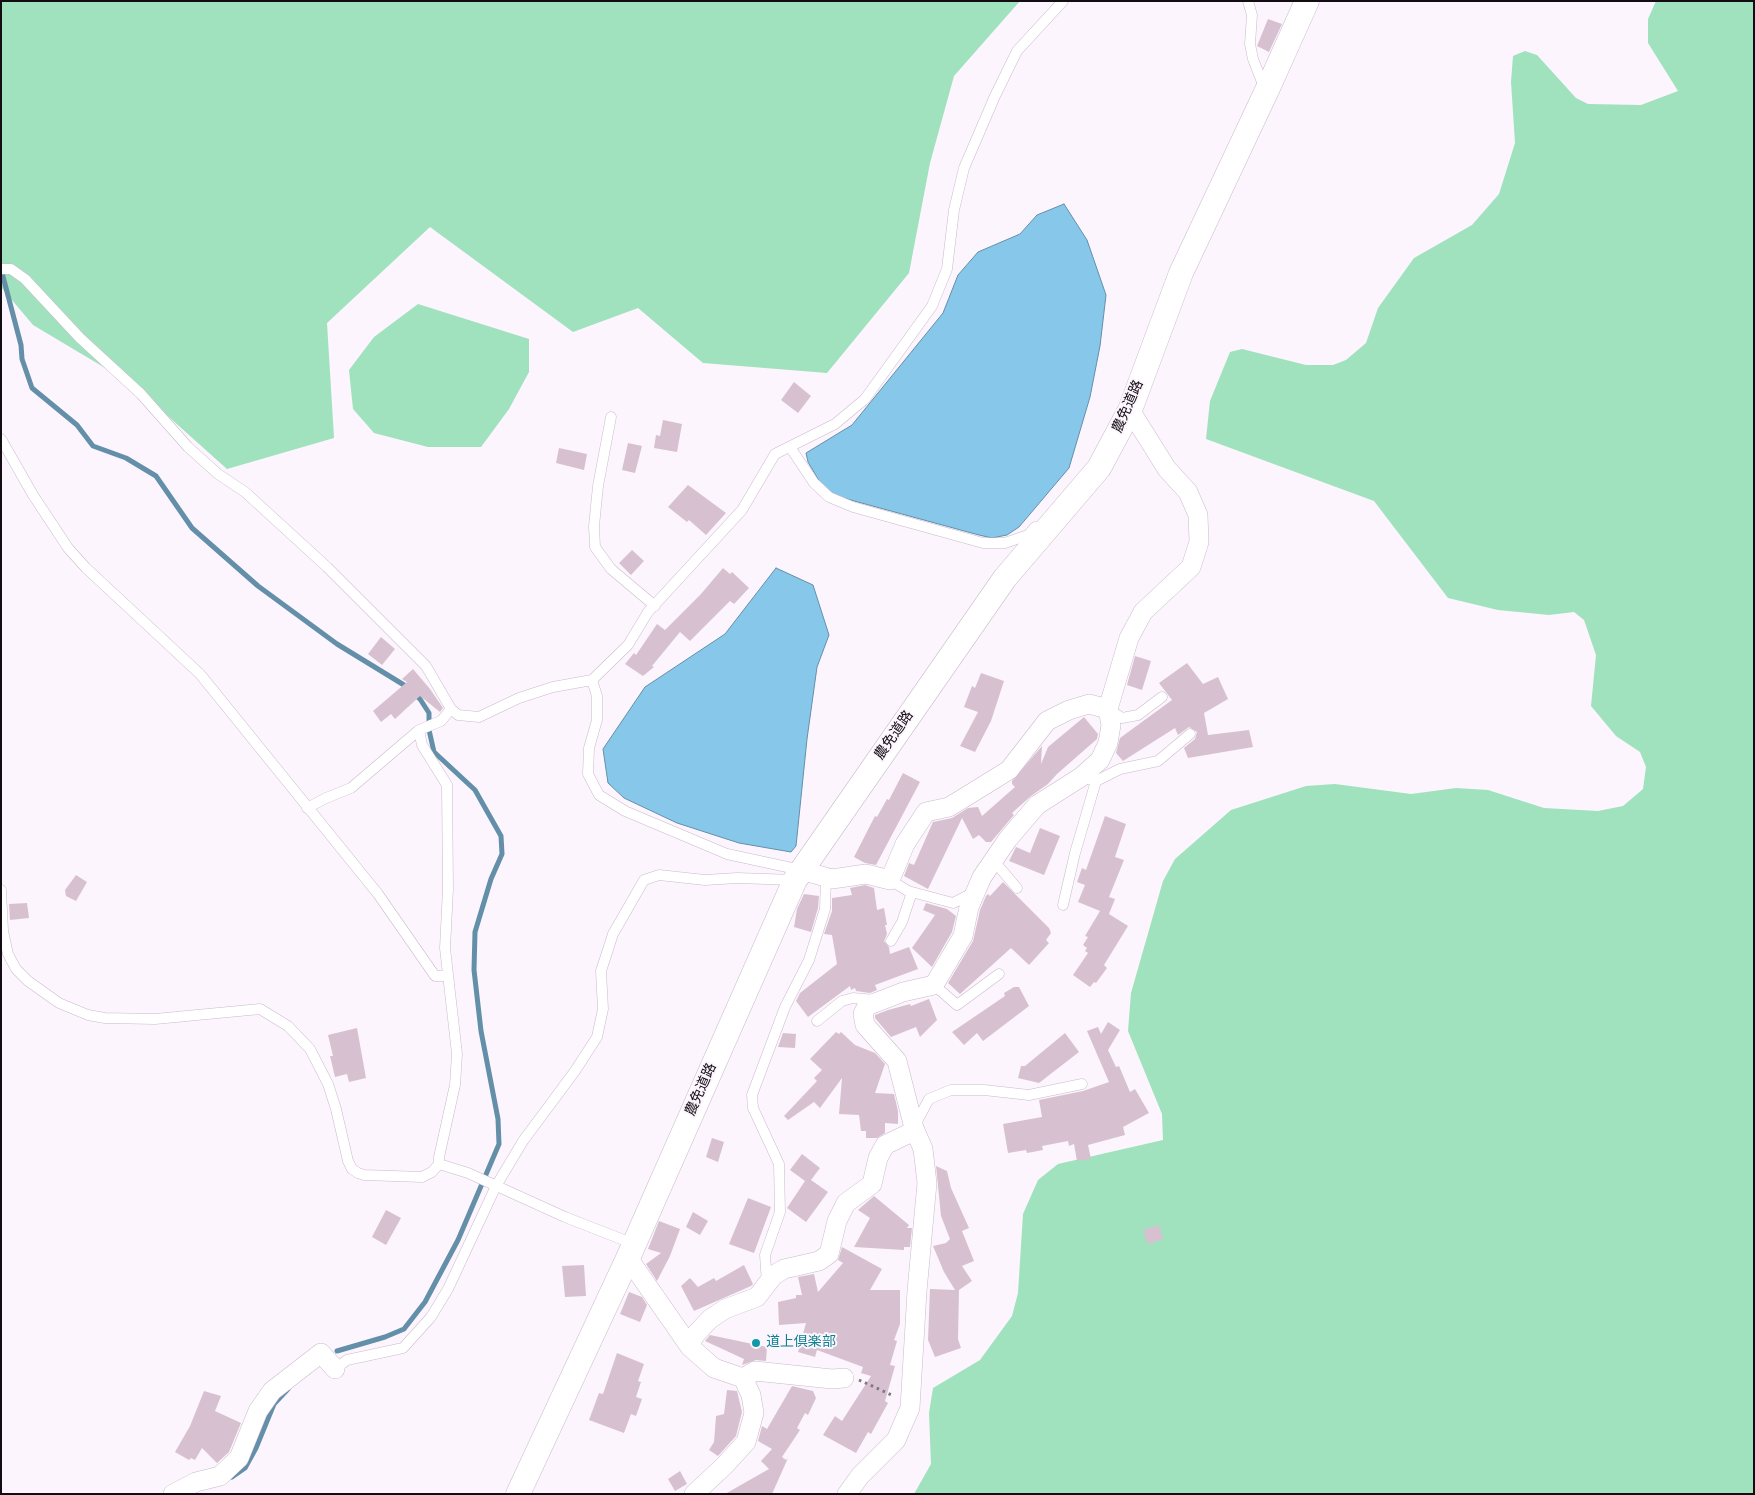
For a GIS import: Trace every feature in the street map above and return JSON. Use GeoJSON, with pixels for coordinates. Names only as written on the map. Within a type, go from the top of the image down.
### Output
{"type":"FeatureCollection","features":[{"type":"Feature","properties":{"kind":"street","name":"農免道路"},"geometry":{"type":"LineString","coordinates":[[518,1494],[631,1251],[798,875],[1005,578],[1099,468],[1130,410],[1181,273],[1307,1]]}},
{"type":"Feature","properties":{"kind":"street"},"geometry":{"type":"LineString","coordinates":[[847,1494],[860,1476],[896,1440],[910,1408],[915,1309],[927,1183],[923,1149],[914,1128],[897,1061],[865,1025],[863,1014],[867,1006],[903,992],[934,985],[963,936],[969,908],[982,877],[993,860],[1037,806],[1088,779],[1108,743],[1111,725],[1108,709],[1128,638],[1144,612],[1192,566],[1199,542],[1198,515],[1188,492],[1167,469],[1130,410]]}},
{"type":"Feature","properties":{"kind":"street"},"geometry":{"type":"LineString","coordinates":[[798,875],[832,879],[866,874],[890,880],[905,844],[926,812],[949,807],[1009,770],[1047,721],[1069,710],[1089,704],[1108,709]]}},
{"type":"Feature","properties":{"kind":"street"},"geometry":{"type":"LineString","coordinates":[[690,1347],[694,1336],[710,1319],[725,1309],[758,1297],[767,1282],[784,1269],[819,1261],[829,1254],[837,1221],[846,1203],[872,1184],[878,1158],[885,1145],[912,1132],[914,1128]]}},
{"type":"Feature","properties":{"kind":"street"},"geometry":{"type":"LineString","coordinates":[[631,1251],[690,1347],[714,1368],[743,1378],[751,1395],[754,1413],[746,1442],[694,1494]]}},
{"type":"Feature","properties":{"kind":"street"},"geometry":{"type":"LineString","coordinates":[[173,1494],[196,1482],[220,1476],[239,1458],[258,1411],[272,1392],[321,1353],[335,1369]]}},
{"type":"Feature","properties":{"kind":"street"},"geometry":{"type":"LineString","coordinates":[[743,1378],[755,1371],[832,1379],[844,1378]]}},
{"type":"Feature","properties":{"kind":"lane"},"geometry":{"type":"LineString","coordinates":[[1,269],[11,269],[25,278],[80,338],[141,394],[188,447],[218,474],[245,492],[327,567],[426,666],[451,708],[458,715],[479,717],[519,698],[553,687],[592,680],[628,645],[648,612],[707,545],[742,510],[775,454],[835,424],[865,399],[932,306],[947,269],[954,210],[964,168],[994,96],[1017,51],[1063,1]]}},
{"type":"Feature","properties":{"kind":"lane"},"geometry":{"type":"LineString","coordinates":[[1248,1],[1252,15],[1250,44],[1253,59],[1262,82],[1268,88]]}},
{"type":"Feature","properties":{"kind":"lane"},"geometry":{"type":"LineString","coordinates":[[611,417],[598,486],[594,526],[596,547],[611,569],[655,606]]}},
{"type":"Feature","properties":{"kind":"lane"},"geometry":{"type":"LineString","coordinates":[[1,439],[33,495],[68,548],[86,568],[200,674],[378,894],[435,976],[447,976]]}},
{"type":"Feature","properties":{"kind":"lane"},"geometry":{"type":"LineString","coordinates":[[790,447],[814,483],[829,496],[853,507],[983,543],[1005,543],[1028,535],[1078,478],[1099,468]]}},
{"type":"Feature","properties":{"kind":"lane"},"geometry":{"type":"LineString","coordinates":[[592,680],[597,696],[597,720],[590,748],[588,774],[600,795],[625,812],[727,854],[798,875]]}},
{"type":"Feature","properties":{"kind":"lane"},"geometry":{"type":"LineString","coordinates":[[1108,709],[1122,718],[1138,715],[1162,697]]}},
{"type":"Feature","properties":{"kind":"lane"},"geometry":{"type":"LineString","coordinates":[[307,808],[351,788],[419,730],[441,721],[451,708]]}},
{"type":"Feature","properties":{"kind":"lane"},"geometry":{"type":"LineString","coordinates":[[1,890],[3,931],[8,954],[16,969],[28,981],[59,1003],[88,1015],[105,1018],[155,1019],[260,1008],[288,1026],[310,1048],[328,1084],[352,1169],[364,1175],[422,1177],[432,1172],[439,1164],[456,1085],[457,1054],[445,948],[448,889],[447,786],[425,751],[419,730]]}},
{"type":"Feature","properties":{"kind":"lane"},"geometry":{"type":"LineString","coordinates":[[1063,905],[1075,853],[1088,779],[1158,761],[1190,734]]}},
{"type":"Feature","properties":{"kind":"lane"},"geometry":{"type":"LineString","coordinates":[[993,860],[1017,888]]}},
{"type":"Feature","properties":{"kind":"lane"},"geometry":{"type":"LineString","coordinates":[[335,1369],[347,1360],[403,1348],[431,1317],[448,1289],[494,1185],[597,1037],[603,1009],[601,971],[613,934],[644,880],[658,874],[705,880],[798,875]]}},
{"type":"Feature","properties":{"kind":"lane"},"geometry":{"type":"LineString","coordinates":[[767,1282],[765,1255],[780,1212],[779,1164],[753,1108],[752,1095],[785,1007],[809,960],[825,909],[826,877]]}},
{"type":"Feature","properties":{"kind":"lane"},"geometry":{"type":"LineString","coordinates":[[890,880],[912,892],[953,903],[976,891]]}},
{"type":"Feature","properties":{"kind":"lane"},"geometry":{"type":"LineString","coordinates":[[891,941],[902,922],[912,892]]}},
{"type":"Feature","properties":{"kind":"lane"},"geometry":{"type":"LineString","coordinates":[[934,985],[957,1005],[999,974]]}},
{"type":"Feature","properties":{"kind":"lane"},"geometry":{"type":"LineString","coordinates":[[817,1021],[842,1001],[853,998],[880,1001]]}},
{"type":"Feature","properties":{"kind":"lane"},"geometry":{"type":"LineString","coordinates":[[914,1128],[929,1099],[951,1090],[984,1090],[1029,1095],[1082,1084]]}},
{"type":"Feature","properties":{"kind":"lane"},"geometry":{"type":"LineString","coordinates":[[439,1164],[494,1185],[631,1251]]}},
{"type":"Feature","properties":{"kind":"path"},"geometry":{"type":"LineString","coordinates":[[844,1378],[864,1380],[898,1398],[903,1425]]}},
{"type":"Feature","properties":{"kind":"green space"},"geometry":{"type":"Polygon","coordinates":[[[1,1],[1020,1],[954,76],[930,163],[909,273],[827,373],[703,363],[638,308],[573,332],[430,227],[327,323],[334,438],[227,469],[132,384],[33,325],[1,287],[1,1]]]}},
{"type":"Feature","properties":{"kind":"green space"},"geometry":{"type":"Polygon","coordinates":[[[1656,1],[1754,1],[1754,1494],[914,1494],[931,1464],[929,1413],[933,1388],[980,1360],[1012,1316],[1018,1293],[1023,1214],[1038,1180],[1058,1164],[1163,1140],[1162,1114],[1128,1031],[1131,993],[1163,881],[1175,859],[1231,810],[1306,786],[1335,784],[1411,794],[1456,788],[1488,790],[1544,808],[1598,811],[1623,806],[1643,789],[1646,767],[1640,752],[1616,736],[1591,706],[1596,655],[1584,620],[1574,612],[1549,615],[1498,610],[1448,598],[1374,501],[1206,439],[1210,401],[1230,352],[1242,349],[1306,365],[1333,365],[1346,360],[1366,343],[1378,308],[1414,258],[1472,225],[1499,194],[1515,143],[1511,82],[1513,56],[1525,51],[1537,55],[1576,98],[1588,104],[1641,105],[1678,91],[1648,43],[1648,19],[1656,1]]]}},
{"type":"Feature","properties":{"kind":"green space"},"geometry":{"type":"Polygon","coordinates":[[[418,304],[529,339],[529,372],[509,409],[481,447],[428,447],[374,433],[353,409],[349,370],[374,337],[418,304]]]}},
{"type":"Feature","properties":{"kind":"water"},"geometry":{"type":"Polygon","coordinates":[[[1064,204],[1087,240],[1106,295],[1100,346],[1090,397],[1069,468],[1019,527],[1007,535],[992,538],[836,496],[822,486],[808,462],[806,453],[852,425],[943,313],[958,275],[978,252],[1020,234],[1037,215],[1064,204]]]}},
{"type":"Feature","properties":{"kind":"water"},"geometry":{"type":"Polygon","coordinates":[[[776,568],[813,585],[829,635],[817,667],[807,739],[796,846],[791,852],[739,843],[677,823],[624,798],[608,783],[603,749],[645,687],[725,634],[776,568]]]}},
{"type":"Feature","properties":{"kind":"building"},"geometry":{"type":"Polygon","coordinates":[[[1268,19],[1282,24],[1269,52],[1257,46],[1268,19]]]}},
{"type":"Feature","properties":{"kind":"building"},"geometry":{"type":"Polygon","coordinates":[[[794,382],[811,396],[798,413],[781,400],[794,382]]]}},
{"type":"Feature","properties":{"kind":"building"},"geometry":{"type":"Polygon","coordinates":[[[663,420],[682,424],[677,452],[654,448],[656,435],[660,436],[663,420]]]}},
{"type":"Feature","properties":{"kind":"building"},"geometry":{"type":"Polygon","coordinates":[[[628,443],[642,446],[635,473],[622,470],[628,443]]]}},
{"type":"Feature","properties":{"kind":"building"},"geometry":{"type":"Polygon","coordinates":[[[559,448],[587,454],[584,470],[556,463],[559,448]]]}},
{"type":"Feature","properties":{"kind":"building"},"geometry":{"type":"Polygon","coordinates":[[[688,485],[726,513],[706,535],[689,520],[687,522],[668,507],[688,485]]]}},
{"type":"Feature","properties":{"kind":"building"},"geometry":{"type":"Polygon","coordinates":[[[632,550],[644,561],[631,575],[619,563],[632,550]]]}},
{"type":"Feature","properties":{"kind":"building"},"geometry":{"type":"Polygon","coordinates":[[[723,568],[730,574],[732,572],[749,588],[734,604],[730,601],[690,641],[680,632],[652,666],[654,667],[643,676],[625,664],[634,653],[636,655],[657,624],[665,630],[701,594],[723,568]]]}},
{"type":"Feature","properties":{"kind":"building"},"geometry":{"type":"Polygon","coordinates":[[[381,637],[395,649],[382,665],[368,654],[381,637]]]}},
{"type":"Feature","properties":{"kind":"building"},"geometry":{"type":"Polygon","coordinates":[[[1135,656],[1151,661],[1142,690],[1127,685],[1135,656]]]}},
{"type":"Feature","properties":{"kind":"building"},"geometry":{"type":"Polygon","coordinates":[[[1187,663],[1203,684],[1218,677],[1228,699],[1204,713],[1208,735],[1249,730],[1253,747],[1188,758],[1184,748],[1195,739],[1197,732],[1189,727],[1178,735],[1175,728],[1123,761],[1116,753],[1120,738],[1172,700],[1159,683],[1187,663]]]}},
{"type":"Feature","properties":{"kind":"building"},"geometry":{"type":"Polygon","coordinates":[[[413,669],[443,708],[440,712],[420,696],[395,719],[391,714],[381,722],[373,711],[407,682],[402,679],[413,669]]]}},
{"type":"Feature","properties":{"kind":"building"},"geometry":{"type":"Polygon","coordinates":[[[981,673],[1004,681],[991,721],[975,752],[960,746],[978,712],[964,707],[972,686],[975,688],[981,673]]]}},
{"type":"Feature","properties":{"kind":"building"},"geometry":{"type":"Polygon","coordinates":[[[1084,717],[1098,734],[1097,739],[1048,784],[1012,813],[1014,815],[991,842],[986,842],[979,835],[973,839],[962,818],[928,889],[904,876],[909,863],[914,865],[933,822],[952,818],[968,808],[978,807],[982,816],[1015,787],[1012,781],[1042,746],[1041,764],[1048,747],[1084,717]]]}},
{"type":"Feature","properties":{"kind":"building"},"geometry":{"type":"Polygon","coordinates":[[[903,773],[920,782],[876,865],[865,863],[854,857],[875,816],[877,817],[887,799],[889,800],[903,773]]]}},
{"type":"Feature","properties":{"kind":"building"},"geometry":{"type":"Polygon","coordinates":[[[1105,816],[1126,824],[1115,857],[1124,860],[1109,897],[1115,899],[1109,914],[1128,926],[1104,965],[1107,968],[1096,983],[1094,982],[1090,987],[1073,975],[1088,953],[1085,951],[1087,948],[1083,945],[1088,937],[1085,936],[1100,911],[1078,902],[1085,885],[1077,882],[1082,868],[1086,870],[1105,816]]]}},
{"type":"Feature","properties":{"kind":"building"},"geometry":{"type":"Polygon","coordinates":[[[1040,828],[1060,836],[1044,875],[1009,861],[1016,847],[1030,853],[1040,828]]]}},
{"type":"Feature","properties":{"kind":"building"},"geometry":{"type":"Polygon","coordinates":[[[76,875],[87,882],[76,901],[66,896],[65,890],[76,875]]]}},
{"type":"Feature","properties":{"kind":"building"},"geometry":{"type":"Polygon","coordinates":[[[1003,882],[1049,928],[1051,933],[1046,940],[1049,943],[1029,965],[1011,948],[960,994],[948,983],[973,941],[980,910],[986,896],[988,894],[990,896],[1003,882]]]}},
{"type":"Feature","properties":{"kind":"building"},"geometry":{"type":"Polygon","coordinates":[[[865,885],[874,888],[877,910],[884,908],[887,934],[884,941],[889,947],[890,954],[909,947],[918,969],[875,985],[877,990],[870,993],[856,991],[855,988],[851,990],[850,986],[808,1017],[796,1001],[800,993],[837,964],[832,935],[824,934],[832,911],[832,898],[852,895],[850,888],[865,885]]]}},
{"type":"Feature","properties":{"kind":"building"},"geometry":{"type":"Polygon","coordinates":[[[804,894],[819,896],[818,908],[811,932],[794,927],[797,909],[804,894]]]}},
{"type":"Feature","properties":{"kind":"building"},"geometry":{"type":"Polygon","coordinates":[[[27,903],[29,918],[10,920],[9,904],[27,903]]]}},
{"type":"Feature","properties":{"kind":"building"},"geometry":{"type":"Polygon","coordinates":[[[926,903],[947,909],[956,916],[952,932],[932,967],[912,948],[935,915],[923,910],[926,903]]]}},
{"type":"Feature","properties":{"kind":"building"},"geometry":{"type":"Polygon","coordinates":[[[1014,987],[1019,987],[1029,1006],[983,1041],[977,1033],[964,1045],[952,1032],[1005,996],[1004,993],[1014,987]]]}},
{"type":"Feature","properties":{"kind":"building"},"geometry":{"type":"Polygon","coordinates":[[[929,999],[937,1020],[920,1037],[916,1027],[891,1037],[875,1018],[875,1015],[888,1010],[910,1004],[911,1006],[929,999]]]}},
{"type":"Feature","properties":{"kind":"building"},"geometry":{"type":"Polygon","coordinates":[[[1108,1022],[1120,1030],[1108,1050],[1116,1067],[1119,1066],[1130,1092],[1135,1089],[1149,1113],[1123,1127],[1125,1135],[1088,1145],[1091,1159],[1077,1161],[1074,1144],[1069,1146],[1068,1141],[1042,1146],[1043,1150],[1027,1153],[1026,1150],[1008,1153],[1003,1124],[1042,1117],[1039,1100],[1083,1091],[1109,1082],[1087,1031],[1098,1027],[1101,1034],[1108,1022]]]}},
{"type":"Feature","properties":{"kind":"building"},"geometry":{"type":"Polygon","coordinates":[[[357,1028],[366,1078],[349,1082],[347,1074],[335,1077],[328,1035],[357,1028]]]}},
{"type":"Feature","properties":{"kind":"building"},"geometry":{"type":"Polygon","coordinates":[[[836,1032],[839,1034],[841,1032],[855,1045],[875,1053],[885,1064],[875,1093],[894,1094],[898,1111],[898,1124],[885,1123],[885,1133],[877,1138],[866,1138],[866,1131],[861,1131],[859,1115],[839,1114],[842,1078],[820,1108],[814,1102],[788,1120],[784,1116],[817,1081],[814,1078],[822,1070],[810,1059],[836,1032]]]}},
{"type":"Feature","properties":{"kind":"building"},"geometry":{"type":"Polygon","coordinates":[[[783,1033],[796,1034],[795,1048],[778,1047],[783,1033]]]}},
{"type":"Feature","properties":{"kind":"building"},"geometry":{"type":"Polygon","coordinates":[[[1065,1033],[1079,1052],[1039,1083],[1018,1078],[1021,1066],[1025,1066],[1065,1033]]]}},
{"type":"Feature","properties":{"kind":"building"},"geometry":{"type":"Polygon","coordinates":[[[712,1138],[724,1142],[718,1162],[706,1157],[712,1138]]]}},
{"type":"Feature","properties":{"kind":"building"},"geometry":{"type":"Polygon","coordinates":[[[802,1154],[820,1168],[811,1180],[828,1192],[806,1222],[787,1208],[805,1181],[790,1170],[802,1154]]]}},
{"type":"Feature","properties":{"kind":"building"},"geometry":{"type":"Polygon","coordinates":[[[936,1166],[947,1171],[951,1188],[969,1228],[962,1231],[974,1261],[962,1266],[972,1281],[959,1290],[958,1339],[961,1348],[935,1357],[928,1340],[930,1289],[955,1290],[944,1272],[933,1246],[946,1243],[950,1239],[941,1216],[936,1166]]]}},
{"type":"Feature","properties":{"kind":"building"},"geometry":{"type":"Polygon","coordinates":[[[874,1196],[909,1225],[907,1228],[912,1228],[910,1247],[904,1247],[904,1250],[854,1247],[870,1218],[858,1210],[874,1196]]]}},
{"type":"Feature","properties":{"kind":"building"},"geometry":{"type":"Polygon","coordinates":[[[748,1198],[771,1207],[754,1253],[729,1244],[748,1198]]]}},
{"type":"Feature","properties":{"kind":"building"},"geometry":{"type":"Polygon","coordinates":[[[386,1210],[401,1218],[386,1245],[372,1237],[386,1210]]]}},
{"type":"Feature","properties":{"kind":"building"},"geometry":{"type":"Polygon","coordinates":[[[693,1212],[708,1221],[700,1235],[686,1227],[693,1212]]]}},
{"type":"Feature","properties":{"kind":"building"},"geometry":{"type":"Polygon","coordinates":[[[659,1221],[680,1229],[670,1256],[657,1281],[646,1264],[661,1253],[648,1249],[659,1221]]]}},
{"type":"Feature","properties":{"kind":"building"},"geometry":{"type":"Polygon","coordinates":[[[1159,1225],[1163,1239],[1148,1244],[1143,1230],[1159,1225]]]}},
{"type":"Feature","properties":{"kind":"building"},"geometry":{"type":"Polygon","coordinates":[[[842,1247],[882,1269],[870,1290],[900,1290],[900,1324],[894,1340],[897,1341],[890,1365],[895,1366],[885,1401],[888,1403],[871,1434],[868,1432],[856,1453],[823,1435],[835,1416],[842,1421],[871,1376],[861,1373],[863,1367],[817,1350],[815,1357],[798,1352],[806,1323],[779,1325],[778,1302],[796,1298],[796,1295],[802,1295],[798,1277],[814,1274],[818,1292],[843,1263],[838,1260],[842,1247]]]}},
{"type":"Feature","properties":{"kind":"building"},"geometry":{"type":"Polygon","coordinates":[[[584,1265],[586,1296],[565,1297],[562,1266],[584,1265]]]}},
{"type":"Feature","properties":{"kind":"building"},"geometry":{"type":"Polygon","coordinates":[[[744,1265],[753,1284],[751,1286],[694,1311],[681,1286],[690,1278],[698,1287],[714,1278],[716,1281],[744,1265]]]}},
{"type":"Feature","properties":{"kind":"building"},"geometry":{"type":"Polygon","coordinates":[[[629,1292],[642,1297],[647,1305],[640,1322],[620,1314],[629,1292]]]}},
{"type":"Feature","properties":{"kind":"building"},"geometry":{"type":"Polygon","coordinates":[[[710,1335],[767,1347],[766,1361],[756,1360],[742,1365],[744,1359],[705,1341],[710,1335]]]}},
{"type":"Feature","properties":{"kind":"building"},"geometry":{"type":"Polygon","coordinates":[[[617,1353],[644,1364],[638,1381],[641,1382],[636,1397],[642,1399],[636,1416],[631,1414],[624,1433],[589,1420],[599,1393],[603,1394],[617,1353]]]}},
{"type":"Feature","properties":{"kind":"building"},"geometry":{"type":"Polygon","coordinates":[[[792,1386],[813,1391],[816,1398],[808,1415],[805,1413],[797,1428],[800,1430],[782,1457],[786,1460],[788,1458],[772,1494],[725,1494],[769,1469],[761,1461],[772,1449],[758,1441],[762,1426],[767,1429],[792,1386]]]}},
{"type":"Feature","properties":{"kind":"building"},"geometry":{"type":"Polygon","coordinates":[[[727,1390],[737,1391],[742,1412],[736,1436],[718,1456],[709,1450],[714,1442],[716,1416],[724,1414],[727,1390]]]}},
{"type":"Feature","properties":{"kind":"building"},"geometry":{"type":"Polygon","coordinates":[[[204,1391],[221,1396],[215,1411],[241,1423],[229,1452],[217,1463],[202,1448],[195,1460],[191,1458],[189,1460],[175,1452],[190,1426],[204,1391]]]}},
{"type":"Feature","properties":{"kind":"building"},"geometry":{"type":"Polygon","coordinates":[[[680,1471],[687,1484],[675,1491],[668,1479],[680,1471]]]}},
{"type":"Feature","properties":{"kind":"waterway"},"geometry":{"type":"LineString","coordinates":[[1,269],[21,345],[22,359],[32,388],[77,425],[93,446],[126,458],[156,476],[192,528],[258,586],[337,644],[404,685],[420,699],[429,713],[429,730],[434,752],[475,790],[501,836],[502,854],[491,879],[475,932],[474,970],[481,1031],[498,1119],[499,1144],[458,1240],[425,1302],[404,1329],[385,1337],[337,1351]]}},
{"type":"Feature","properties":{"kind":"waterway"},"geometry":{"type":"LineString","coordinates":[[232,1477],[245,1468],[256,1448],[274,1404],[288,1389]]}},
{"type":"Feature","properties":{"kind":"place","name":"道上倶楽部"},"geometry":{"type":"Point","coordinates":[756,1343]}}]}
